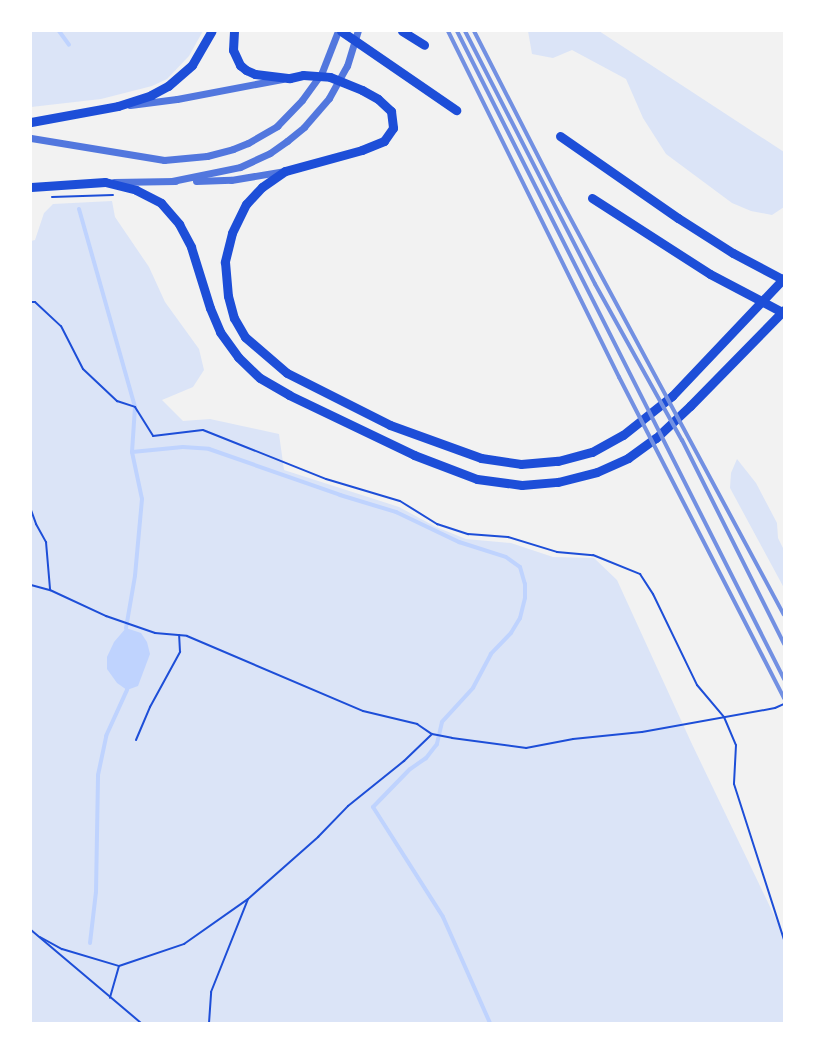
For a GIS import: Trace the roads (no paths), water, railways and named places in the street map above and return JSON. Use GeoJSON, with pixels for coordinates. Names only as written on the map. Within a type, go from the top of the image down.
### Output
{"type":"FeatureCollection","features":[{"type":"Feature","properties":{"kind":"main road"},"geometry":{"type":"LineString","coordinates":[[31,122],[118,106],[151,95],[181,76],[202,51],[212,31]]}},
{"type":"Feature","properties":{"kind":"main road"},"geometry":{"type":"LineString","coordinates":[[234,31],[233,50],[240,65],[246,70],[255,74],[290,78],[316,75],[344,82],[387,105],[394,121],[390,135],[376,145],[285,170],[262,187],[246,204],[230,242],[225,262],[228,296],[234,318],[245,337],[287,373],[390,425],[481,458],[521,464],[558,461],[592,452],[623,435],[672,396],[784,279],[733,253],[678,218],[560,136]]}},
{"type":"Feature","properties":{"kind":"main road"},"geometry":{"type":"LineString","coordinates":[[339,31],[456,110]]}},
{"type":"Feature","properties":{"kind":"main road"},"geometry":{"type":"LineString","coordinates":[[402,31],[424,45]]}},
{"type":"Feature","properties":{"kind":"main road"},"geometry":{"type":"LineString","coordinates":[[31,187],[105,182],[136,190],[161,203],[179,224],[191,247],[210,308],[220,332],[238,357],[260,378],[289,395],[414,455],[478,479],[522,485],[558,482],[597,472],[628,458],[656,438],[784,312],[710,274],[592,198]]}},
{"type":"Feature","properties":{"kind":"street"},"geometry":{"type":"LineString","coordinates":[[31,138],[164,160],[207,156],[248,143],[277,126],[302,100],[322,72],[339,31]]}},
{"type":"Feature","properties":{"kind":"street"},"geometry":{"type":"LineString","coordinates":[[172,181],[212,174],[253,161],[287,141],[317,113],[339,81],[352,52],[358,31]]}},
{"type":"Feature","properties":{"kind":"street"},"geometry":{"type":"LineString","coordinates":[[118,106],[177,100],[290,78]]}},
{"type":"Feature","properties":{"kind":"street"},"geometry":{"type":"LineString","coordinates":[[105,182],[230,180],[285,170]]}},
{"type":"Feature","properties":{"kind":"water"},"geometry":{"type":"Polygon","coordinates":[[[126,628],[141,633],[147,642],[150,654],[138,686],[127,690],[117,683],[107,669],[107,657],[114,642],[126,628]]]}},
{"type":"Feature","properties":{"kind":"waterway"},"geometry":{"type":"LineString","coordinates":[[59,31],[69,45]]}},
{"type":"Feature","properties":{"kind":"waterway"},"geometry":{"type":"LineString","coordinates":[[79,209],[135,407],[132,452],[142,499],[135,576],[126,628]]}},
{"type":"Feature","properties":{"kind":"waterway"},"geometry":{"type":"LineString","coordinates":[[132,452],[183,447],[209,449],[340,495],[396,512],[459,542],[506,557],[520,567],[525,584],[525,598],[520,618],[511,633],[491,654],[473,688],[442,722],[437,744],[426,758],[410,769],[373,807],[443,917],[490,1023]]}},
{"type":"Feature","properties":{"kind":"waterway"},"geometry":{"type":"LineString","coordinates":[[90,943],[96,892],[98,775],[106,736],[127,690]]}},
{"type":"Feature","properties":{"kind":"railway"},"geometry":{"type":"LineString","coordinates":[[448,31],[619,377],[784,698]]}},
{"type":"Feature","properties":{"kind":"railway"},"geometry":{"type":"LineString","coordinates":[[457,31],[784,679]]}},
{"type":"Feature","properties":{"kind":"railway"},"geometry":{"type":"LineString","coordinates":[[465,31],[595,284],[682,440],[784,644]]}},
{"type":"Feature","properties":{"kind":"railway"},"geometry":{"type":"LineString","coordinates":[[474,31],[560,199],[784,615]]}}]}
